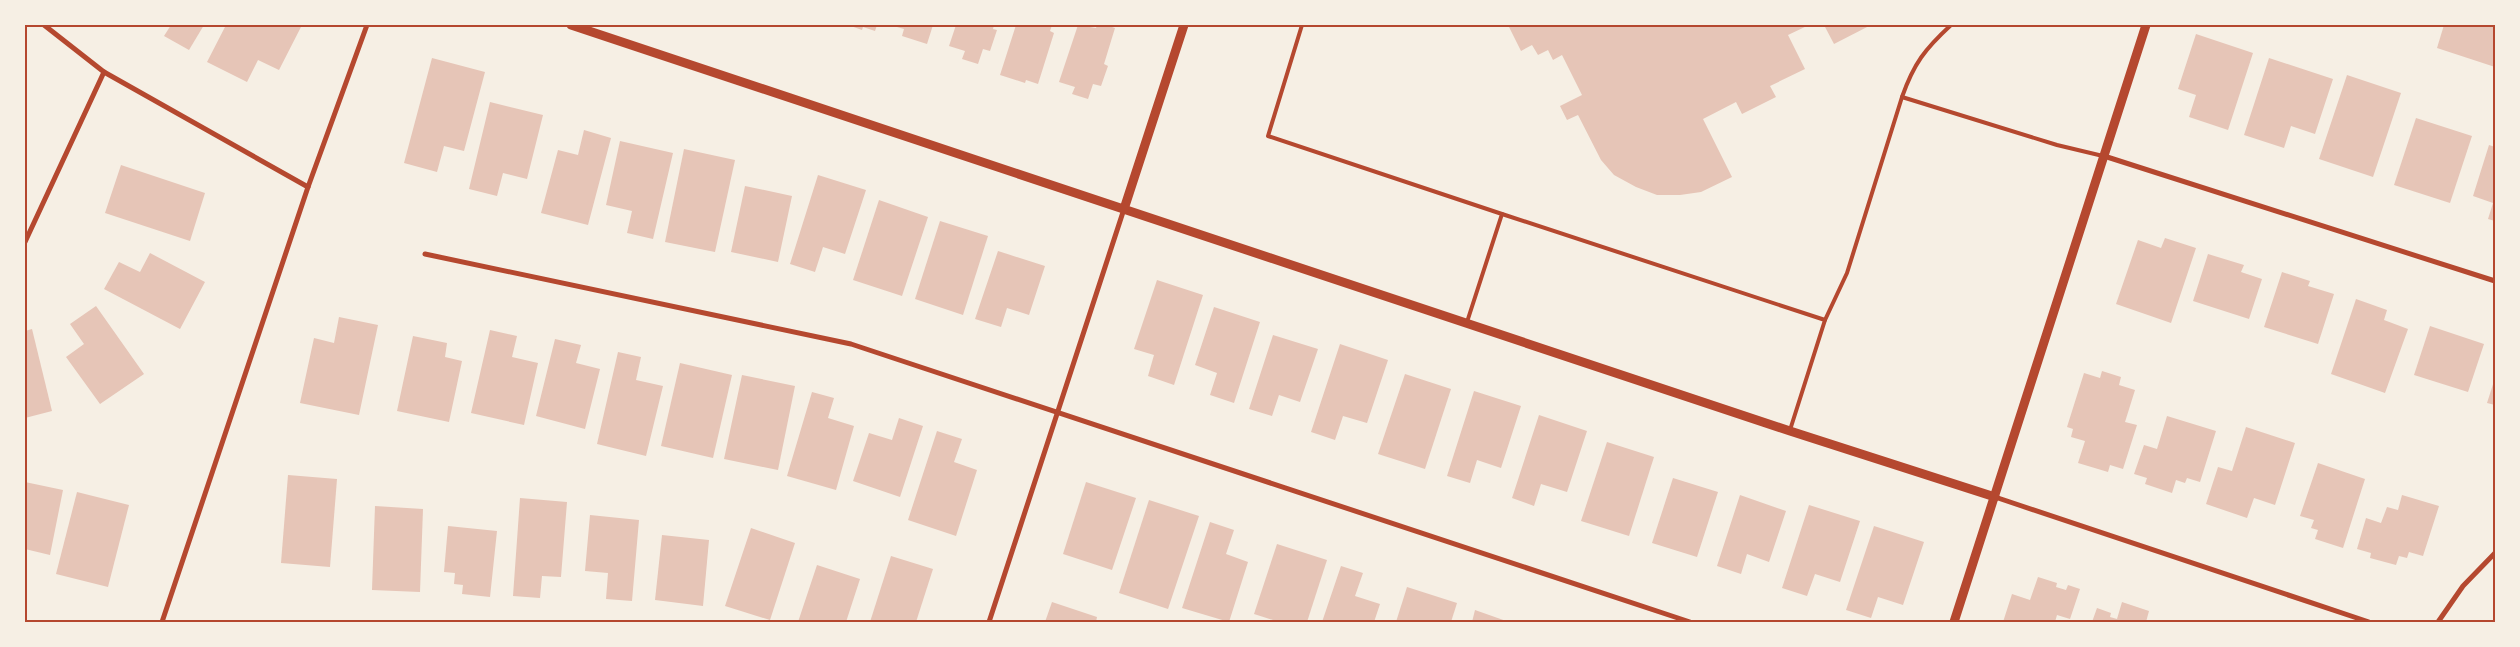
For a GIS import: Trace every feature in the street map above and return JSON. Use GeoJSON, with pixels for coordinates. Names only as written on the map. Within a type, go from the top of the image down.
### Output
{"type":"FeatureCollection","features":[{"type":"Feature","properties":{"kind":"street"},"geometry":{"type":"LineString","coordinates":[[44,25],[104,72],[308,187]]}},
{"type":"Feature","properties":{"kind":"street"},"geometry":{"type":"LineString","coordinates":[[162,622],[308,187],[367,25]]}},
{"type":"Feature","properties":{"kind":"street"},"geometry":{"type":"LineString","coordinates":[[572,25],[2369,622]]}},
{"type":"Feature","properties":{"kind":"street"},"geometry":{"type":"LineString","coordinates":[[989,622],[1184,25]]}},
{"type":"Feature","properties":{"kind":"street"},"geometry":{"type":"LineString","coordinates":[[1954,622],[2146,25]]}},
{"type":"Feature","properties":{"kind":"street"},"geometry":{"type":"LineString","coordinates":[[25,242],[104,72]]}},
{"type":"Feature","properties":{"kind":"street"},"geometry":{"type":"LineString","coordinates":[[2103,156],[2495,281]]}},
{"type":"Feature","properties":{"kind":"street"},"geometry":{"type":"LineString","coordinates":[[425,254],[851,344],[1690,622]]}},
{"type":"Feature","properties":{"kind":"street"},"geometry":{"type":"LineString","coordinates":[[2438,622],[2463,586],[2495,553]]}},
{"type":"Feature","properties":{"kind":"lane"},"geometry":{"type":"LineString","coordinates":[[1302,25],[1268,136],[1825,320]]}},
{"type":"Feature","properties":{"kind":"lane"},"geometry":{"type":"LineString","coordinates":[[1790,431],[1825,320],[1848,274],[1911,73],[1927,47],[1951,25]]}},
{"type":"Feature","properties":{"kind":"lane"},"geometry":{"type":"LineString","coordinates":[[1902,97],[2057,145],[2103,156]]}},
{"type":"Feature","properties":{"kind":"lane"},"geometry":{"type":"LineString","coordinates":[[1467,322],[1502,214]]}},
{"type":"Feature","properties":{"kind":"building"},"geometry":{"type":"Polygon","coordinates":[[[171,25],[204,25],[189,50],[164,36],[171,25]]]}},
{"type":"Feature","properties":{"kind":"building"},"geometry":{"type":"Polygon","coordinates":[[[226,25],[302,25],[279,70],[258,60],[247,82],[207,62],[226,25]]]}},
{"type":"Feature","properties":{"kind":"building"},"geometry":{"type":"Polygon","coordinates":[[[848,25],[877,25],[875,31],[863,27],[862,30],[848,25]]]}},
{"type":"Feature","properties":{"kind":"building"},"geometry":{"type":"Polygon","coordinates":[[[898,25],[933,25],[927,44],[902,36],[904,29],[897,27],[898,25]]]}},
{"type":"Feature","properties":{"kind":"building"},"geometry":{"type":"Polygon","coordinates":[[[956,25],[994,25],[993,29],[997,30],[990,51],[983,49],[978,64],[962,59],[965,51],[949,46],[956,25]]]}},
{"type":"Feature","properties":{"kind":"building"},"geometry":{"type":"Polygon","coordinates":[[[1016,25],[1052,25],[1050,31],[1054,33],[1038,84],[1026,80],[1025,83],[1000,75],[1016,25]]]}},
{"type":"Feature","properties":{"kind":"building"},"geometry":{"type":"Polygon","coordinates":[[[1078,25],[1096,28],[1097,25],[1106,25],[1115,28],[1104,64],[1108,66],[1101,86],[1093,84],[1088,99],[1072,94],[1075,87],[1059,82],[1078,25]]]}},
{"type":"Feature","properties":{"kind":"building"},"geometry":{"type":"Polygon","coordinates":[[[1508,25],[1809,25],[1788,35],[1805,69],[1770,86],[1776,97],[1742,114],[1736,102],[1703,119],[1732,177],[1701,192],[1680,195],[1657,195],[1636,187],[1614,175],[1601,160],[1578,115],[1567,120],[1560,106],[1582,95],[1562,55],[1553,60],[1548,50],[1538,55],[1532,45],[1521,51],[1508,25]]]}},
{"type":"Feature","properties":{"kind":"building"},"geometry":{"type":"Polygon","coordinates":[[[1824,25],[1871,25],[1834,44],[1824,25]]]}},
{"type":"Feature","properties":{"kind":"building"},"geometry":{"type":"Polygon","coordinates":[[[2444,25],[2495,25],[2495,67],[2437,48],[2444,25]]]}},
{"type":"Feature","properties":{"kind":"building"},"geometry":{"type":"Polygon","coordinates":[[[2196,34],[2253,53],[2228,130],[2189,117],[2196,95],[2178,89],[2196,34]]]}},
{"type":"Feature","properties":{"kind":"building"},"geometry":{"type":"Polygon","coordinates":[[[432,58],[485,72],[464,151],[444,146],[437,172],[404,163],[432,58]]]}},
{"type":"Feature","properties":{"kind":"building"},"geometry":{"type":"Polygon","coordinates":[[[2269,58],[2333,79],[2315,134],[2291,126],[2284,148],[2244,135],[2269,58]]]}},
{"type":"Feature","properties":{"kind":"building"},"geometry":{"type":"Polygon","coordinates":[[[2347,75],[2401,93],[2373,177],[2319,159],[2347,75]]]}},
{"type":"Feature","properties":{"kind":"building"},"geometry":{"type":"Polygon","coordinates":[[[490,102],[543,115],[527,179],[503,173],[497,196],[469,189],[490,102]]]}},
{"type":"Feature","properties":{"kind":"building"},"geometry":{"type":"Polygon","coordinates":[[[2416,118],[2472,136],[2450,203],[2394,185],[2416,118]]]}},
{"type":"Feature","properties":{"kind":"building"},"geometry":{"type":"Polygon","coordinates":[[[584,130],[611,138],[588,225],[541,213],[558,150],[578,155],[584,130]]]}},
{"type":"Feature","properties":{"kind":"building"},"geometry":{"type":"Polygon","coordinates":[[[620,141],[673,153],[653,239],[627,233],[632,211],[606,205],[620,141]]]}},
{"type":"Feature","properties":{"kind":"building"},"geometry":{"type":"Polygon","coordinates":[[[2489,145],[2495,147],[2495,221],[2488,219],[2493,203],[2473,196],[2489,145]]]}},
{"type":"Feature","properties":{"kind":"building"},"geometry":{"type":"Polygon","coordinates":[[[684,149],[735,160],[715,252],[665,242],[684,149]]]}},
{"type":"Feature","properties":{"kind":"building"},"geometry":{"type":"Polygon","coordinates":[[[121,165],[205,193],[190,241],[105,213],[121,165]]]}},
{"type":"Feature","properties":{"kind":"building"},"geometry":{"type":"Polygon","coordinates":[[[818,175],[866,190],[845,254],[823,247],[815,272],[790,264],[818,175]]]}},
{"type":"Feature","properties":{"kind":"building"},"geometry":{"type":"Polygon","coordinates":[[[745,186],[792,196],[778,262],[731,252],[745,186]]]}},
{"type":"Feature","properties":{"kind":"building"},"geometry":{"type":"Polygon","coordinates":[[[879,200],[928,217],[902,296],[853,280],[879,200]]]}},
{"type":"Feature","properties":{"kind":"building"},"geometry":{"type":"Polygon","coordinates":[[[940,221],[988,236],[963,315],[915,299],[940,221]]]}},
{"type":"Feature","properties":{"kind":"building"},"geometry":{"type":"Polygon","coordinates":[[[2165,238],[2196,248],[2171,323],[2116,304],[2138,240],[2161,248],[2165,238]]]}},
{"type":"Feature","properties":{"kind":"building"},"geometry":{"type":"Polygon","coordinates":[[[998,251],[1045,266],[1029,315],[1007,308],[1001,327],[975,319],[998,251]]]}},
{"type":"Feature","properties":{"kind":"building"},"geometry":{"type":"Polygon","coordinates":[[[150,253],[205,282],[180,329],[104,289],[119,262],[140,272],[150,253]]]}},
{"type":"Feature","properties":{"kind":"building"},"geometry":{"type":"Polygon","coordinates":[[[2208,254],[2244,265],[2241,272],[2262,279],[2249,319],[2193,301],[2208,254]]]}},
{"type":"Feature","properties":{"kind":"building"},"geometry":{"type":"Polygon","coordinates":[[[2282,272],[2310,281],[2308,286],[2334,294],[2318,344],[2264,327],[2282,272]]]}},
{"type":"Feature","properties":{"kind":"building"},"geometry":{"type":"Polygon","coordinates":[[[1157,280],[1203,295],[1174,385],[1148,376],[1154,355],[1134,349],[1157,280]]]}},
{"type":"Feature","properties":{"kind":"building"},"geometry":{"type":"Polygon","coordinates":[[[2356,299],[2387,310],[2384,320],[2408,329],[2385,393],[2331,374],[2356,299]]]}},
{"type":"Feature","properties":{"kind":"building"},"geometry":{"type":"Polygon","coordinates":[[[96,306],[144,374],[100,404],[66,357],[84,344],[70,324],[96,306]]]}},
{"type":"Feature","properties":{"kind":"building"},"geometry":{"type":"Polygon","coordinates":[[[1214,307],[1260,322],[1234,403],[1210,395],[1217,373],[1195,365],[1214,307]]]}},
{"type":"Feature","properties":{"kind":"building"},"geometry":{"type":"Polygon","coordinates":[[[339,317],[378,325],[359,415],[300,403],[314,338],[334,343],[339,317]]]}},
{"type":"Feature","properties":{"kind":"building"},"geometry":{"type":"Polygon","coordinates":[[[2430,326],[2484,344],[2468,392],[2414,375],[2430,326]]]}},
{"type":"Feature","properties":{"kind":"building"},"geometry":{"type":"Polygon","coordinates":[[[32,329],[52,411],[25,418],[25,331],[32,329]]]}},
{"type":"Feature","properties":{"kind":"building"},"geometry":{"type":"Polygon","coordinates":[[[490,330],[517,336],[512,357],[538,363],[524,425],[471,413],[490,330]]]}},
{"type":"Feature","properties":{"kind":"building"},"geometry":{"type":"Polygon","coordinates":[[[1273,335],[1318,349],[1300,402],[1279,395],[1272,416],[1249,409],[1273,335]]]}},
{"type":"Feature","properties":{"kind":"building"},"geometry":{"type":"Polygon","coordinates":[[[413,336],[447,343],[445,357],[462,361],[449,422],[397,411],[413,336]]]}},
{"type":"Feature","properties":{"kind":"building"},"geometry":{"type":"Polygon","coordinates":[[[555,339],[581,345],[576,363],[600,369],[585,429],[536,416],[555,339]]]}},
{"type":"Feature","properties":{"kind":"building"},"geometry":{"type":"Polygon","coordinates":[[[1340,344],[1388,360],[1367,423],[1343,416],[1335,440],[1311,432],[1340,344]]]}},
{"type":"Feature","properties":{"kind":"building"},"geometry":{"type":"Polygon","coordinates":[[[618,352],[641,357],[636,380],[663,386],[646,456],[597,444],[618,352]]]}},
{"type":"Feature","properties":{"kind":"building"},"geometry":{"type":"Polygon","coordinates":[[[680,363],[732,375],[713,458],[661,446],[680,363]]]}},
{"type":"Feature","properties":{"kind":"building"},"geometry":{"type":"Polygon","coordinates":[[[2102,371],[2121,377],[2119,385],[2135,390],[2125,422],[2137,425],[2123,469],[2110,465],[2108,472],[2078,463],[2085,441],[2071,437],[2073,429],[2067,427],[2084,373],[2100,378],[2102,371]]]}},
{"type":"Feature","properties":{"kind":"building"},"geometry":{"type":"Polygon","coordinates":[[[1405,374],[1451,389],[1425,469],[1378,454],[1405,374]]]}},
{"type":"Feature","properties":{"kind":"building"},"geometry":{"type":"Polygon","coordinates":[[[742,375],[795,386],[778,470],[724,459],[742,375]]]}},
{"type":"Feature","properties":{"kind":"building"},"geometry":{"type":"Polygon","coordinates":[[[2495,378],[2495,405],[2487,403],[2495,378]]]}},
{"type":"Feature","properties":{"kind":"building"},"geometry":{"type":"Polygon","coordinates":[[[1474,391],[1521,406],[1501,468],[1477,460],[1470,483],[1447,476],[1474,391]]]}},
{"type":"Feature","properties":{"kind":"building"},"geometry":{"type":"Polygon","coordinates":[[[812,392],[834,398],[828,418],[854,426],[836,490],[787,476],[812,392]]]}},
{"type":"Feature","properties":{"kind":"building"},"geometry":{"type":"Polygon","coordinates":[[[1539,415],[1587,431],[1567,492],[1541,484],[1534,506],[1512,498],[1539,415]]]}},
{"type":"Feature","properties":{"kind":"building"},"geometry":{"type":"Polygon","coordinates":[[[2167,416],[2216,431],[2200,482],[2187,478],[2185,483],[2176,480],[2172,493],[2145,484],[2147,478],[2134,474],[2144,445],[2157,449],[2167,416]]]}},
{"type":"Feature","properties":{"kind":"building"},"geometry":{"type":"Polygon","coordinates":[[[899,418],[923,426],[900,497],[853,481],[869,433],[892,440],[899,418]]]}},
{"type":"Feature","properties":{"kind":"building"},"geometry":{"type":"Polygon","coordinates":[[[2246,427],[2295,443],[2275,505],[2254,498],[2247,518],[2206,504],[2218,467],[2232,471],[2246,427]]]}},
{"type":"Feature","properties":{"kind":"building"},"geometry":{"type":"Polygon","coordinates":[[[937,431],[962,439],[954,462],[977,470],[956,536],[908,520],[937,431]]]}},
{"type":"Feature","properties":{"kind":"building"},"geometry":{"type":"Polygon","coordinates":[[[1607,442],[1654,457],[1629,536],[1581,521],[1607,442]]]}},
{"type":"Feature","properties":{"kind":"building"},"geometry":{"type":"Polygon","coordinates":[[[2318,463],[2365,479],[2343,548],[2315,539],[2318,530],[2311,528],[2314,520],[2300,516],[2318,463]]]}},
{"type":"Feature","properties":{"kind":"building"},"geometry":{"type":"Polygon","coordinates":[[[288,475],[337,479],[330,567],[281,563],[288,475]]]}},
{"type":"Feature","properties":{"kind":"building"},"geometry":{"type":"Polygon","coordinates":[[[1673,478],[1718,492],[1697,557],[1652,543],[1673,478]]]}},
{"type":"Feature","properties":{"kind":"building"},"geometry":{"type":"Polygon","coordinates":[[[25,482],[63,490],[50,555],[25,549],[25,482]]]}},
{"type":"Feature","properties":{"kind":"building"},"geometry":{"type":"Polygon","coordinates":[[[1086,482],[1136,498],[1112,570],[1063,554],[1086,482]]]}},
{"type":"Feature","properties":{"kind":"building"},"geometry":{"type":"Polygon","coordinates":[[[77,492],[129,505],[108,587],[56,574],[77,492]]]}},
{"type":"Feature","properties":{"kind":"building"},"geometry":{"type":"Polygon","coordinates":[[[1740,495],[1786,511],[1769,562],[1747,554],[1741,574],[1717,566],[1740,495]]]}},
{"type":"Feature","properties":{"kind":"building"},"geometry":{"type":"Polygon","coordinates":[[[2402,495],[2439,506],[2423,556],[2409,552],[2407,558],[2399,556],[2396,565],[2370,558],[2371,553],[2357,549],[2366,518],[2381,523],[2387,507],[2398,510],[2402,495]]]}},
{"type":"Feature","properties":{"kind":"building"},"geometry":{"type":"Polygon","coordinates":[[[520,498],[567,502],[561,577],[542,576],[540,598],[513,596],[520,498]]]}},
{"type":"Feature","properties":{"kind":"building"},"geometry":{"type":"Polygon","coordinates":[[[1149,500],[1199,516],[1168,609],[1119,593],[1149,500]]]}},
{"type":"Feature","properties":{"kind":"building"},"geometry":{"type":"Polygon","coordinates":[[[1809,505],[1860,521],[1840,582],[1815,574],[1807,596],[1782,588],[1809,505]]]}},
{"type":"Feature","properties":{"kind":"building"},"geometry":{"type":"Polygon","coordinates":[[[375,506],[423,509],[420,592],[372,590],[375,506]]]}},
{"type":"Feature","properties":{"kind":"building"},"geometry":{"type":"Polygon","coordinates":[[[590,515],[639,520],[632,601],[606,599],[608,573],[585,571],[590,515]]]}},
{"type":"Feature","properties":{"kind":"building"},"geometry":{"type":"Polygon","coordinates":[[[1210,522],[1234,530],[1226,554],[1248,562],[1229,622],[1182,608],[1210,522]]]}},
{"type":"Feature","properties":{"kind":"building"},"geometry":{"type":"Polygon","coordinates":[[[448,526],[497,531],[490,597],[462,594],[463,585],[454,584],[455,573],[444,572],[448,526]]]}},
{"type":"Feature","properties":{"kind":"building"},"geometry":{"type":"Polygon","coordinates":[[[1874,526],[1924,542],[1903,605],[1878,597],[1871,618],[1846,610],[1874,526]]]}},
{"type":"Feature","properties":{"kind":"building"},"geometry":{"type":"Polygon","coordinates":[[[751,528],[795,543],[770,620],[725,606],[751,528]]]}},
{"type":"Feature","properties":{"kind":"building"},"geometry":{"type":"Polygon","coordinates":[[[662,535],[709,540],[703,606],[655,600],[662,535]]]}},
{"type":"Feature","properties":{"kind":"building"},"geometry":{"type":"Polygon","coordinates":[[[1277,544],[1327,560],[1307,622],[1279,622],[1254,614],[1277,544]]]}},
{"type":"Feature","properties":{"kind":"building"},"geometry":{"type":"Polygon","coordinates":[[[891,556],[933,569],[916,622],[870,622],[891,556]]]}},
{"type":"Feature","properties":{"kind":"building"},"geometry":{"type":"Polygon","coordinates":[[[817,565],[860,579],[846,622],[798,622],[817,565]]]}},
{"type":"Feature","properties":{"kind":"building"},"geometry":{"type":"Polygon","coordinates":[[[1341,566],[1363,573],[1355,596],[1380,604],[1374,622],[1322,622],[1341,566]]]}},
{"type":"Feature","properties":{"kind":"building"},"geometry":{"type":"Polygon","coordinates":[[[2038,577],[2057,583],[2056,587],[2066,590],[2068,585],[2080,589],[2070,619],[2057,615],[2055,622],[2003,622],[2012,594],[2030,600],[2038,577]]]}},
{"type":"Feature","properties":{"kind":"building"},"geometry":{"type":"Polygon","coordinates":[[[1407,587],[1457,603],[1451,622],[1396,622],[1407,587]]]}},
{"type":"Feature","properties":{"kind":"building"},"geometry":{"type":"Polygon","coordinates":[[[1052,602],[1097,617],[1096,622],[1045,622],[1052,602]]]}},
{"type":"Feature","properties":{"kind":"building"},"geometry":{"type":"Polygon","coordinates":[[[2122,602],[2149,611],[2146,622],[2092,622],[2097,608],[2111,613],[2110,617],[2117,619],[2122,602]]]}},
{"type":"Feature","properties":{"kind":"building"},"geometry":{"type":"Polygon","coordinates":[[[1475,610],[1509,622],[1472,622],[1475,610]]]}}]}
